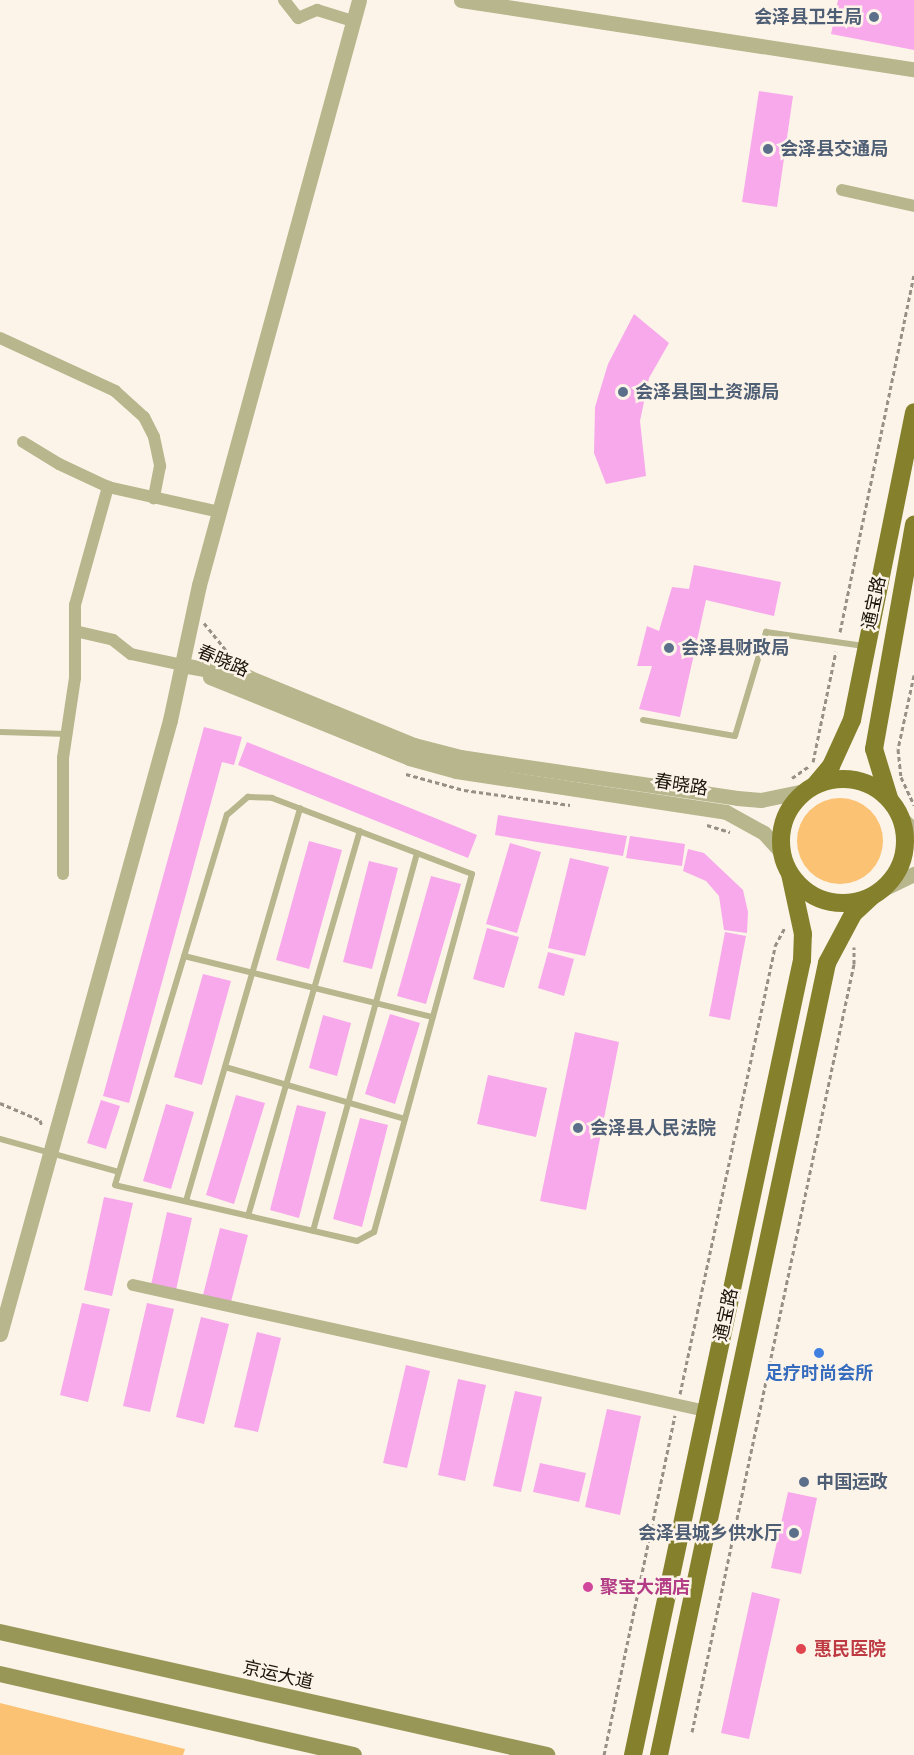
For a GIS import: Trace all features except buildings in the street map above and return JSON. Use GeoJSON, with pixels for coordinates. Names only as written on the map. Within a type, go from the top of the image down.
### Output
{"type":"FeatureCollection","features":[{"type":"Feature","properties":{"kind":"main road","name":"通宝路"},"geometry":{"type":"LineString","coordinates":[[810,788],[835,759],[852,720],[864,646],[914,412]]}},
{"type":"Feature","properties":{"kind":"main road"},"geometry":{"type":"LineString","coordinates":[[889,798],[874,748],[907,594],[914,525]]}},
{"type":"Feature","properties":{"kind":"main road"},"geometry":{"type":"LineString","coordinates":[[849,778],[871,784],[889,798],[910,817],[901,863],[876,893],[849,903],[826,901],[805,891],[790,874],[781,852],[784,818],[810,788],[849,778]]}},
{"type":"Feature","properties":{"kind":"main road","name":"通宝路"},"geometry":{"type":"LineString","coordinates":[[633,1755],[802,960],[798,905],[790,874]]}},
{"type":"Feature","properties":{"kind":"main road","name":"通宝路"},"geometry":{"type":"LineString","coordinates":[[659,1755],[827,963],[853,914],[876,893]]}},
{"type":"Feature","properties":{"kind":"main road","name":"京运大道"},"geometry":{"type":"LineString","coordinates":[[0,1632],[547,1755]]}},
{"type":"Feature","properties":{"kind":"main road"},"geometry":{"type":"LineString","coordinates":[[0,1674],[354,1755]]}},
{"type":"Feature","properties":{"kind":"street"},"geometry":{"type":"LineString","coordinates":[[284,0],[298,18],[317,10],[354,21]]}},
{"type":"Feature","properties":{"kind":"street"},"geometry":{"type":"LineString","coordinates":[[0,1334],[182,665],[220,512],[359,0]]}},
{"type":"Feature","properties":{"kind":"street"},"geometry":{"type":"LineString","coordinates":[[461,0],[914,69]]}},
{"type":"Feature","properties":{"kind":"street"},"geometry":{"type":"LineString","coordinates":[[842,190],[914,206]]}},
{"type":"Feature","properties":{"kind":"street"},"geometry":{"type":"LineString","coordinates":[[0,338],[115,391],[144,417],[154,437],[160,466],[154,498]]}},
{"type":"Feature","properties":{"kind":"street"},"geometry":{"type":"LineString","coordinates":[[23,442],[59,464],[108,487],[220,512]]}},
{"type":"Feature","properties":{"kind":"street"},"geometry":{"type":"LineString","coordinates":[[63,874],[63,758],[75,678],[75,605],[108,487]]}},
{"type":"Feature","properties":{"kind":"street"},"geometry":{"type":"LineString","coordinates":[[75,631],[113,640],[131,654],[182,665]]}},
{"type":"Feature","properties":{"kind":"street","name":"春晓路"},"geometry":{"type":"LineString","coordinates":[[182,665],[248,677],[414,745],[460,757],[737,798],[761,800],[810,788]]}},
{"type":"Feature","properties":{"kind":"street","name":"春晓路"},"geometry":{"type":"LineString","coordinates":[[182,665],[409,758],[456,771],[726,812],[764,832],[781,852]]}},
{"type":"Feature","properties":{"kind":"street"},"geometry":{"type":"LineString","coordinates":[[876,893],[914,874]]}},
{"type":"Feature","properties":{"kind":"street"},"geometry":{"type":"LineString","coordinates":[[133,1285],[706,1412]]}},
{"type":"Feature","properties":{"kind":"lane"},"geometry":{"type":"LineString","coordinates":[[643,720],[735,736],[766,632],[864,646]]}},
{"type":"Feature","properties":{"kind":"lane"},"geometry":{"type":"LineString","coordinates":[[0,732],[67,734]]}},
{"type":"Feature","properties":{"kind":"lane"},"geometry":{"type":"LineString","coordinates":[[248,797],[272,798],[300,808],[472,874],[374,1232],[357,1241],[115,1185],[226,815],[248,797]]}},
{"type":"Feature","properties":{"kind":"lane"},"geometry":{"type":"LineString","coordinates":[[186,1201],[300,808]]}},
{"type":"Feature","properties":{"kind":"lane"},"geometry":{"type":"LineString","coordinates":[[248,1216],[360,831]]}},
{"type":"Feature","properties":{"kind":"lane"},"geometry":{"type":"LineString","coordinates":[[313,1231],[417,853]]}},
{"type":"Feature","properties":{"kind":"lane"},"geometry":{"type":"LineString","coordinates":[[184,956],[433,1017]]}},
{"type":"Feature","properties":{"kind":"lane"},"geometry":{"type":"LineString","coordinates":[[225,1067],[405,1119]]}},
{"type":"Feature","properties":{"kind":"lane"},"geometry":{"type":"LineString","coordinates":[[0,1139],[119,1172]]}},
{"type":"Feature","properties":{"kind":"path"},"geometry":{"type":"LineString","coordinates":[[786,781],[813,764],[914,276]]}},
{"type":"Feature","properties":{"kind":"path"},"geometry":{"type":"LineString","coordinates":[[195,610],[234,660],[245,664]]}},
{"type":"Feature","properties":{"kind":"path"},"geometry":{"type":"LineString","coordinates":[[910,817],[901,777],[898,749],[914,675]]}},
{"type":"Feature","properties":{"kind":"path"},"geometry":{"type":"LineString","coordinates":[[604,1755],[775,946],[798,905]]}},
{"type":"Feature","properties":{"kind":"path"},"geometry":{"type":"LineString","coordinates":[[692,1732],[854,964],[854,944]]}},
{"type":"Feature","properties":{"kind":"path"},"geometry":{"type":"LineString","coordinates":[[0,1103],[40,1120],[50,1154]]}},
{"type":"Feature","properties":{"kind":"shaded area"},"geometry":{"type":"Polygon","coordinates":[[[840,798],[864,805],[876,817],[883,841],[876,865],[864,877],[840,884],[816,877],[804,865],[797,841],[804,817],[816,805],[840,798]]]}},
{"type":"Feature","properties":{"kind":"shaded area"},"geometry":{"type":"Polygon","coordinates":[[[0,1703],[185,1749],[183,1755],[0,1755],[0,1703]]]}},
{"type":"Feature","properties":{"kind":"place","name":"会泽县卫生局"},"geometry":{"type":"Point","coordinates":[874,17]}},
{"type":"Feature","properties":{"kind":"place","name":"会泽县交通局"},"geometry":{"type":"Point","coordinates":[768,149]}},
{"type":"Feature","properties":{"kind":"place","name":"会泽县国土资源局"},"geometry":{"type":"Point","coordinates":[623,392]}},
{"type":"Feature","properties":{"kind":"place","name":"会泽县财政局"},"geometry":{"type":"Point","coordinates":[669,648]}},
{"type":"Feature","properties":{"kind":"place","name":"会泽县人民法院"},"geometry":{"type":"Point","coordinates":[578,1128]}},
{"type":"Feature","properties":{"kind":"place","name":"足疗时尚会所"},"geometry":{"type":"Point","coordinates":[819,1353]}},
{"type":"Feature","properties":{"kind":"place","name":"中国运政"},"geometry":{"type":"Point","coordinates":[804,1482]}},
{"type":"Feature","properties":{"kind":"place","name":"会泽县城乡供水厅"},"geometry":{"type":"Point","coordinates":[794,1533]}},
{"type":"Feature","properties":{"kind":"place","name":"聚宝大酒店"},"geometry":{"type":"Point","coordinates":[588,1587]}},
{"type":"Feature","properties":{"kind":"place","name":"惠民医院"},"geometry":{"type":"Point","coordinates":[801,1649]}}]}
